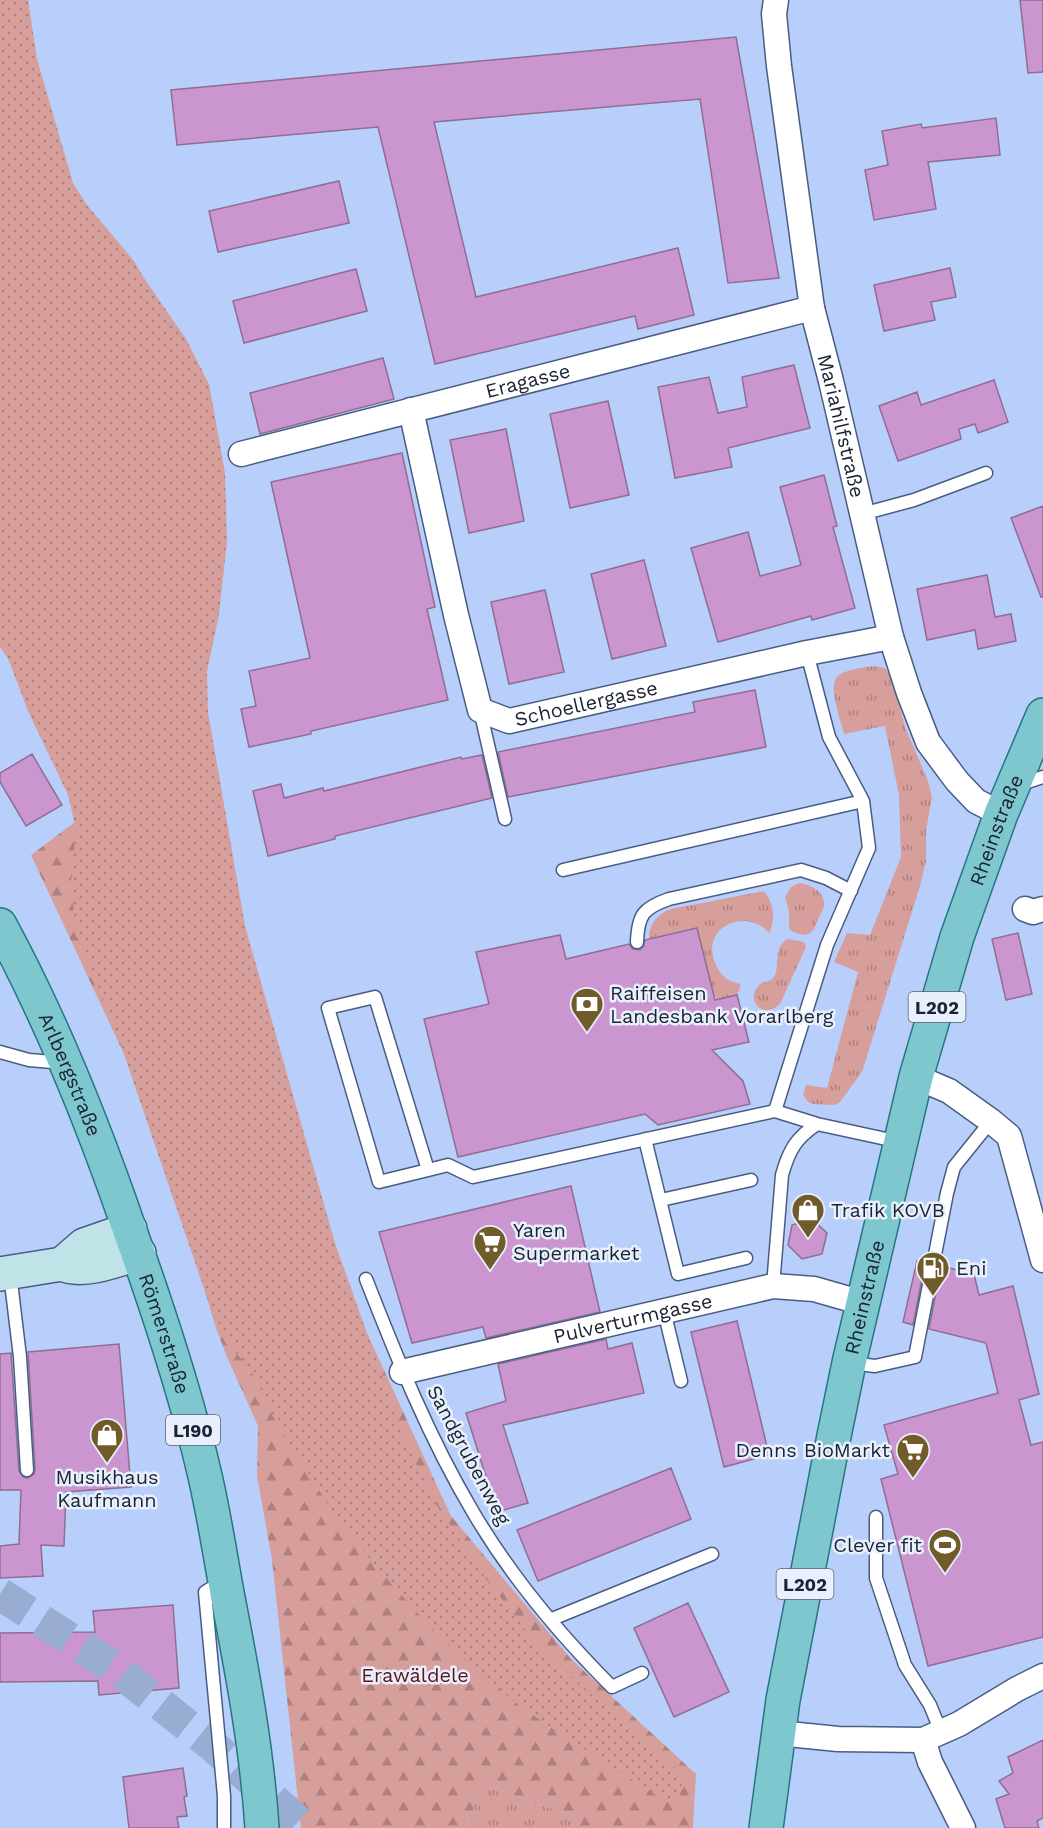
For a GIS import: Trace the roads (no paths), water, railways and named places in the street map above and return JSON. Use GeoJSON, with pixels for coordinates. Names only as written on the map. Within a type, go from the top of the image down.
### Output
{"type":"FeatureCollection","features":[{"type":"Feature","properties":{"kind":"main road","name":"Rheinstraße"},"geometry":{"type":"LineString","coordinates":[[766,1828],[778,1733],[834,1436],[916,1077],[957,937],[1006,800],[1043,714]]}},
{"type":"Feature","properties":{"kind":"main road","name":"Arlbergstraße"},"geometry":{"type":"LineString","coordinates":[[0,925],[67,1064],[112,1177],[134,1241]]}},
{"type":"Feature","properties":{"kind":"main road"},"geometry":{"type":"LineString","coordinates":[[5,1273],[62,1264],[84,1245],[134,1241]]}},
{"type":"Feature","properties":{"kind":"main road","name":"Römerstraße"},"geometry":{"type":"LineString","coordinates":[[134,1241],[160,1316],[205,1476],[240,1658],[262,1828]]}},
{"type":"Feature","properties":{"kind":"street","name":"Mariahilfstraße"},"geometry":{"type":"LineString","coordinates":[[776,0],[774,14],[779,66],[812,308],[891,637],[928,742],[957,781],[976,801],[1006,800]]}},
{"type":"Feature","properties":{"kind":"street","name":"Eragasse"},"geometry":{"type":"LineString","coordinates":[[241,454],[812,308]]}},
{"type":"Feature","properties":{"kind":"street"},"geometry":{"type":"LineString","coordinates":[[411,410],[456,615],[480,710]]}},
{"type":"Feature","properties":{"kind":"street","name":"Schoellergasse"},"geometry":{"type":"LineString","coordinates":[[480,710],[509,721],[807,653],[891,637]]}},
{"type":"Feature","properties":{"kind":"street"},"geometry":{"type":"LineString","coordinates":[[916,1077],[950,1091],[991,1120],[1009,1136],[1043,1260]]}},
{"type":"Feature","properties":{"kind":"street","name":"Pulverturmgasse"},"geometry":{"type":"LineString","coordinates":[[402,1372],[774,1287],[814,1289],[863,1303]]}},
{"type":"Feature","properties":{"kind":"street"},"geometry":{"type":"LineString","coordinates":[[778,1733],[838,1738],[932,1736],[959,1724],[1043,1676]]}},
{"type":"Feature","properties":{"kind":"street"},"geometry":{"type":"LineString","coordinates":[[932,1736],[930,1762],[963,1828]]}},
{"type":"Feature","properties":{"kind":"lane"},"geometry":{"type":"LineString","coordinates":[[862,514],[914,500],[986,473]]}},
{"type":"Feature","properties":{"kind":"lane"},"geometry":{"type":"LineString","coordinates":[[775,1111],[827,945],[868,848],[863,801],[829,737],[807,653]]}},
{"type":"Feature","properties":{"kind":"lane"},"geometry":{"type":"LineString","coordinates":[[480,710],[505,819]]}},
{"type":"Feature","properties":{"kind":"lane"},"geometry":{"type":"LineString","coordinates":[[1006,800],[1043,777]]}},
{"type":"Feature","properties":{"kind":"lane"},"geometry":{"type":"LineString","coordinates":[[563,870],[863,801]]}},
{"type":"Feature","properties":{"kind":"lane"},"geometry":{"type":"LineString","coordinates":[[637,942],[640,918],[646,910],[669,899],[801,870],[826,878],[851,891]]}},
{"type":"Feature","properties":{"kind":"lane"},"geometry":{"type":"LineString","coordinates":[[428,1170],[375,997],[328,1008],[379,1182],[428,1170],[448,1165],[473,1177],[775,1111],[817,1124],[901,1142]]}},
{"type":"Feature","properties":{"kind":"lane"},"geometry":{"type":"LineString","coordinates":[[0,1052],[28,1060],[67,1064]]}},
{"type":"Feature","properties":{"kind":"lane"},"geometry":{"type":"LineString","coordinates":[[849,1363],[875,1366],[915,1357],[954,1167],[991,1120]]}},
{"type":"Feature","properties":{"kind":"lane"},"geometry":{"type":"LineString","coordinates":[[774,1287],[784,1167],[794,1145],[803,1134],[817,1124]]}},
{"type":"Feature","properties":{"kind":"lane"},"geometry":{"type":"LineString","coordinates":[[645,1139],[678,1274],[746,1258]]}},
{"type":"Feature","properties":{"kind":"lane"},"geometry":{"type":"LineString","coordinates":[[661,1200],[751,1180]]}},
{"type":"Feature","properties":{"kind":"lane"},"geometry":{"type":"LineString","coordinates":[[5,1273],[20,1358],[27,1470]]}},
{"type":"Feature","properties":{"kind":"lane","name":"Sandgrubenweg"},"geometry":{"type":"LineString","coordinates":[[366,1279],[402,1372],[451,1473],[474,1513],[526,1591],[552,1619],[576,1651],[612,1688],[642,1673]]}},
{"type":"Feature","properties":{"kind":"lane"},"geometry":{"type":"LineString","coordinates":[[664,1311],[681,1381]]}},
{"type":"Feature","properties":{"kind":"lane"},"geometry":{"type":"LineString","coordinates":[[876,1517],[876,1578],[905,1665],[930,1705],[932,1736]]}},
{"type":"Feature","properties":{"kind":"lane"},"geometry":{"type":"LineString","coordinates":[[552,1619],[712,1554]]}},
{"type":"Feature","properties":{"kind":"lane"},"geometry":{"type":"LineString","coordinates":[[224,1828],[224,1796],[205,1592],[225,1580]]}},
{"type":"Feature","properties":{"kind":"tunnel"},"geometry":{"type":"LineString","coordinates":[[0,1594],[115,1668],[212,1745],[305,1828]]}},
{"type":"Feature","properties":{"kind":"place","name":"Raiffeisen Landesbank Vorarlberg"},"geometry":{"type":"Point","coordinates":[587,1033]}},
{"type":"Feature","properties":{"kind":"place","name":"Trafik KOVB"},"geometry":{"type":"Point","coordinates":[808,1239]}},
{"type":"Feature","properties":{"kind":"place","name":"Yaren Supermarket"},"geometry":{"type":"Point","coordinates":[490,1271]}},
{"type":"Feature","properties":{"kind":"place","name":"Eni"},"geometry":{"type":"Point","coordinates":[933,1297]}},
{"type":"Feature","properties":{"kind":"place","name":"Musikhaus Kaufmann"},"geometry":{"type":"Point","coordinates":[107,1464]}},
{"type":"Feature","properties":{"kind":"place","name":"Denns BioMarkt"},"geometry":{"type":"Point","coordinates":[913,1479]}},
{"type":"Feature","properties":{"kind":"place","name":"Clever fit"},"geometry":{"type":"Point","coordinates":[945,1574]}},
{"type":"Feature","properties":{"kind":"park label","name":"Erawäldele"},"geometry":{"type":"Point","coordinates":[415,1675]}}]}
